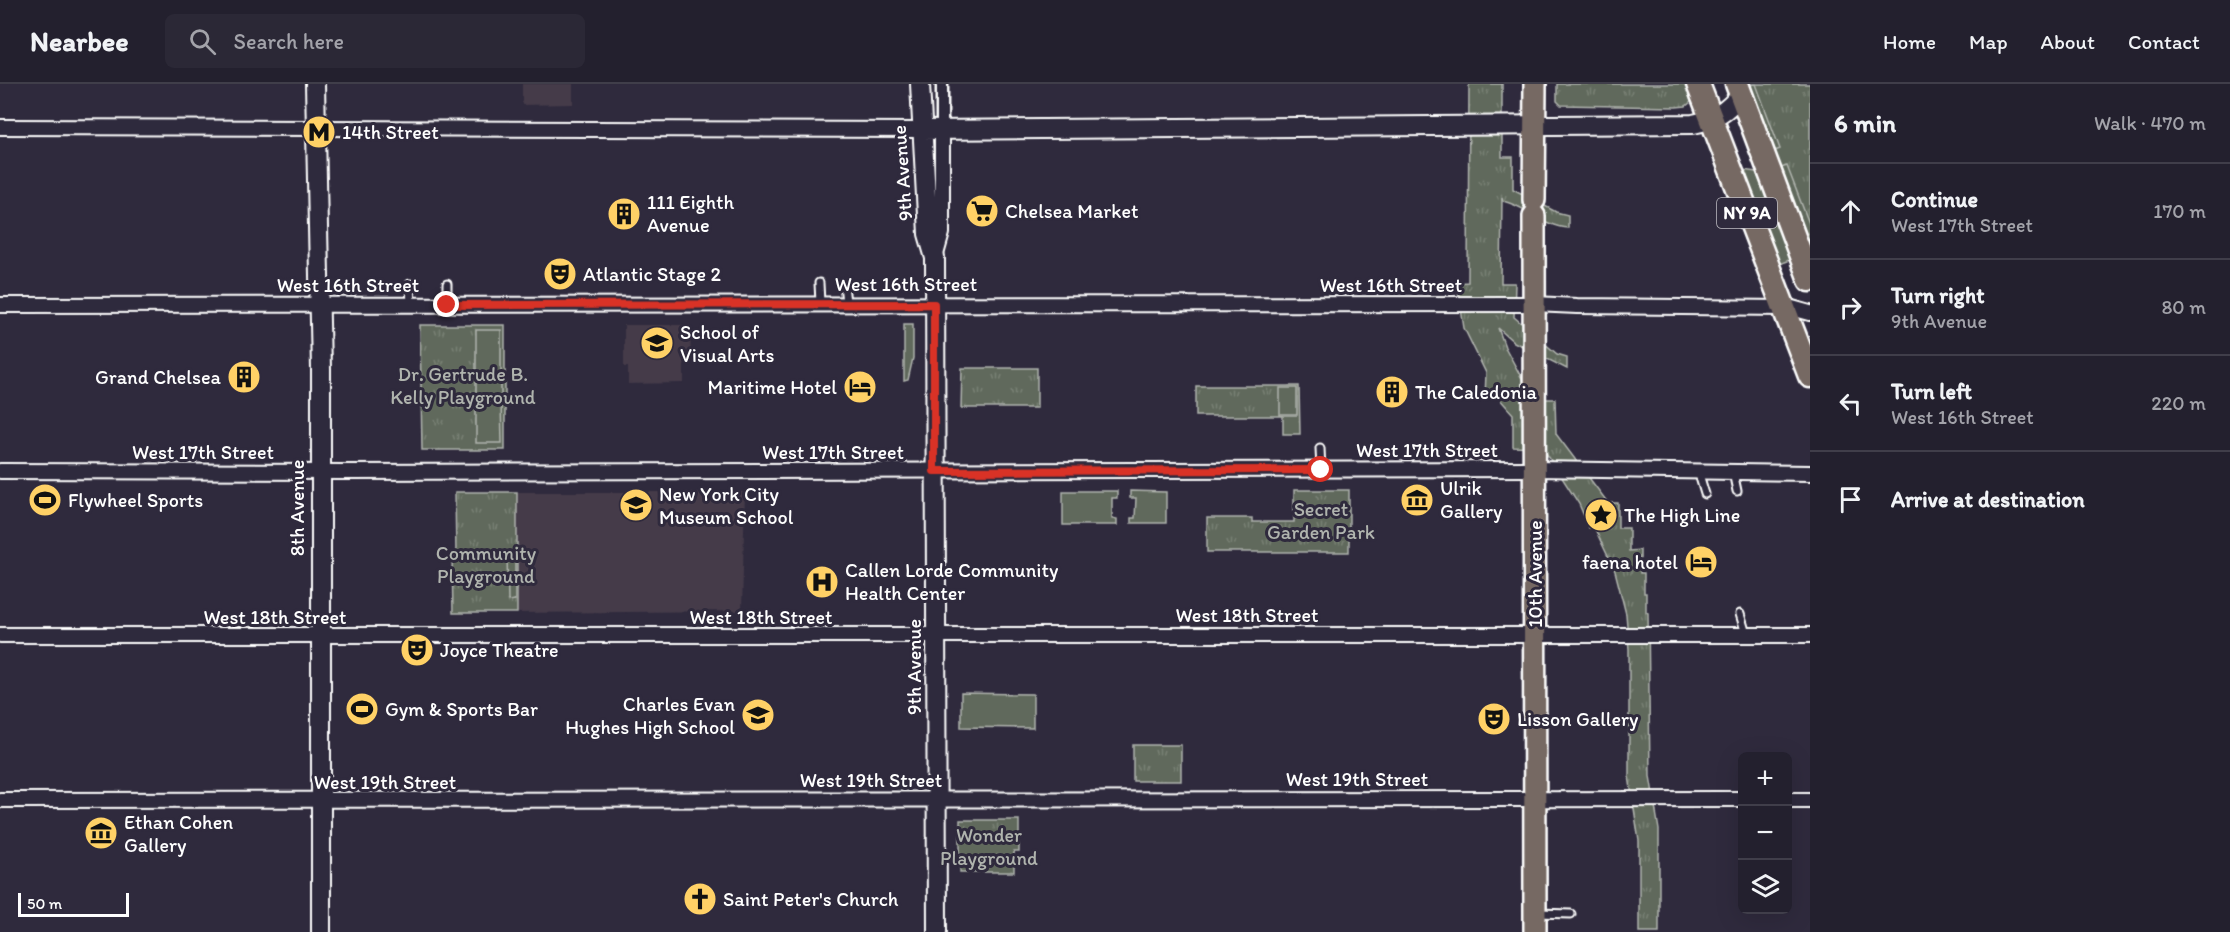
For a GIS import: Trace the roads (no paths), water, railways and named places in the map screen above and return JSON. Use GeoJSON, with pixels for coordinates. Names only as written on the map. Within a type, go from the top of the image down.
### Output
{"type":"FeatureCollection","features":[{"type":"Feature","properties":{"kind":"highway","name":"NY 9A"},"geometry":{"type":"LineString","coordinates":[[1698,84],[1810,376]]}},
{"type":"Feature","properties":{"kind":"highway","name":"NY 9A"},"geometry":{"type":"LineString","coordinates":[[1738,89],[1810,280]]}},
{"type":"Feature","properties":{"kind":"main road","name":"8th Avenue"},"geometry":{"type":"LineString","coordinates":[[315,84],[320,305],[321,932]]}},
{"type":"Feature","properties":{"kind":"main road","name":"9th Avenue"},"geometry":{"type":"LineString","coordinates":[[920,84],[928,234],[935,258],[937,932]]}},
{"type":"Feature","properties":{"kind":"main road","name":"10th Avenue"},"geometry":{"type":"LineString","coordinates":[[1535,84],[1535,923]]}},
{"type":"Feature","properties":{"kind":"main road"},"geometry":{"type":"LineString","coordinates":[[921,130],[1693,124],[1711,118],[1731,105],[1738,89]]}},
{"type":"Feature","properties":{"kind":"street","name":"9th Avenue"},"geometry":{"type":"LineString","coordinates":[[935,258],[942,233],[942,84]]}},
{"type":"Feature","properties":{"kind":"street"},"geometry":{"type":"LineString","coordinates":[[0,127],[921,130]]}},
{"type":"Feature","properties":{"kind":"street","name":"West 16th Street"},"geometry":{"type":"LineString","coordinates":[[0,305],[1534,304],[1784,308],[1810,313]]}},
{"type":"Feature","properties":{"kind":"street","name":"West 17th Street"},"geometry":{"type":"LineString","coordinates":[[0,471],[1535,469],[1810,473]]}},
{"type":"Feature","properties":{"kind":"street","name":"West 18th Street"},"geometry":{"type":"LineString","coordinates":[[0,635],[1810,635]]}},
{"type":"Feature","properties":{"kind":"street","name":"West 19th Street"},"geometry":{"type":"LineString","coordinates":[[0,800],[1738,799]]}},
{"type":"Feature","properties":{"kind":"street"},"geometry":{"type":"LineString","coordinates":[[1792,800],[1810,800]]}},
{"type":"Feature","properties":{"kind":"lane"},"geometry":{"type":"LineString","coordinates":[[819,283],[820,303]]}},
{"type":"Feature","properties":{"kind":"lane"},"geometry":{"type":"LineString","coordinates":[[410,284],[411,305]]}},
{"type":"Feature","properties":{"kind":"lane"},"geometry":{"type":"LineString","coordinates":[[447,284],[447,305]]}},
{"type":"Feature","properties":{"kind":"lane"},"geometry":{"type":"LineString","coordinates":[[844,284],[846,303]]}},
{"type":"Feature","properties":{"kind":"lane"},"geometry":{"type":"LineString","coordinates":[[1320,448],[1321,470]]}},
{"type":"Feature","properties":{"kind":"lane"},"geometry":{"type":"LineString","coordinates":[[1698,471],[1705,495]]}},
{"type":"Feature","properties":{"kind":"lane"},"geometry":{"type":"LineString","coordinates":[[1733,472],[1737,491]]}},
{"type":"Feature","properties":{"kind":"lane"},"geometry":{"type":"LineString","coordinates":[[1740,614],[1746,634]]}},
{"type":"Feature","properties":{"kind":"lane"},"geometry":{"type":"LineString","coordinates":[[1535,923],[1571,914]]}},
{"type":"Feature","properties":{"kind":"place","name":"14th Street"},"geometry":{"type":"Point","coordinates":[319,132]}},
{"type":"Feature","properties":{"kind":"place","name":"Chelsea Market"},"geometry":{"type":"Point","coordinates":[982,211]}},
{"type":"Feature","properties":{"kind":"place","name":"111 Eighth Avenue"},"geometry":{"type":"Point","coordinates":[624,214]}},
{"type":"Feature","properties":{"kind":"place","name":"Atlantic Stage 2"},"geometry":{"type":"Point","coordinates":[560,274]}},
{"type":"Feature","properties":{"kind":"place","name":"School of Visual Arts"},"geometry":{"type":"Point","coordinates":[657,343]}},
{"type":"Feature","properties":{"kind":"place","name":"Grand Chelsea"},"geometry":{"type":"Point","coordinates":[244,377]}},
{"type":"Feature","properties":{"kind":"place","name":"Maritime Hotel"},"geometry":{"type":"Point","coordinates":[860,387]}},
{"type":"Feature","properties":{"kind":"place","name":"The Caledonia"},"geometry":{"type":"Point","coordinates":[1392,392]}},
{"type":"Feature","properties":{"kind":"place","name":"Flywheel Sports"},"geometry":{"type":"Point","coordinates":[45,500]}},
{"type":"Feature","properties":{"kind":"place","name":"Ulrik Gallery"},"geometry":{"type":"Point","coordinates":[1417,500]}},
{"type":"Feature","properties":{"kind":"place","name":"New York City Museum School"},"geometry":{"type":"Point","coordinates":[636,505]}},
{"type":"Feature","properties":{"kind":"place","name":"The High Line"},"geometry":{"type":"Point","coordinates":[1601,515]}},
{"type":"Feature","properties":{"kind":"place","name":"faena hotel"},"geometry":{"type":"Point","coordinates":[1701,562]}},
{"type":"Feature","properties":{"kind":"place","name":"Callen Lorde Community Health Center"},"geometry":{"type":"Point","coordinates":[822,582]}},
{"type":"Feature","properties":{"kind":"place","name":"Joyce Theatre"},"geometry":{"type":"Point","coordinates":[417,650]}},
{"type":"Feature","properties":{"kind":"place","name":"Gym & Sports Bar"},"geometry":{"type":"Point","coordinates":[362,709]}},
{"type":"Feature","properties":{"kind":"place","name":"Charles Evan Hughes High School"},"geometry":{"type":"Point","coordinates":[758,715]}},
{"type":"Feature","properties":{"kind":"place","name":"Lisson Gallery"},"geometry":{"type":"Point","coordinates":[1494,719]}},
{"type":"Feature","properties":{"kind":"place","name":"Ethan Cohen Gallery"},"geometry":{"type":"Point","coordinates":[101,833]}},
{"type":"Feature","properties":{"kind":"place","name":"Saint Peter's Church"},"geometry":{"type":"Point","coordinates":[700,899]}},
{"type":"Feature","properties":{"kind":"park label","name":"Dr. Gertrude B. Kelly Playground"},"geometry":{"type":"Point","coordinates":[463,386]}},
{"type":"Feature","properties":{"kind":"park label","name":"Secret Garden Park"},"geometry":{"type":"Point","coordinates":[1321,520]}},
{"type":"Feature","properties":{"kind":"park label","name":"Community Playground"},"geometry":{"type":"Point","coordinates":[486,564]}},
{"type":"Feature","properties":{"kind":"park label","name":"Wonder Playground"},"geometry":{"type":"Point","coordinates":[989,846]}}]}
